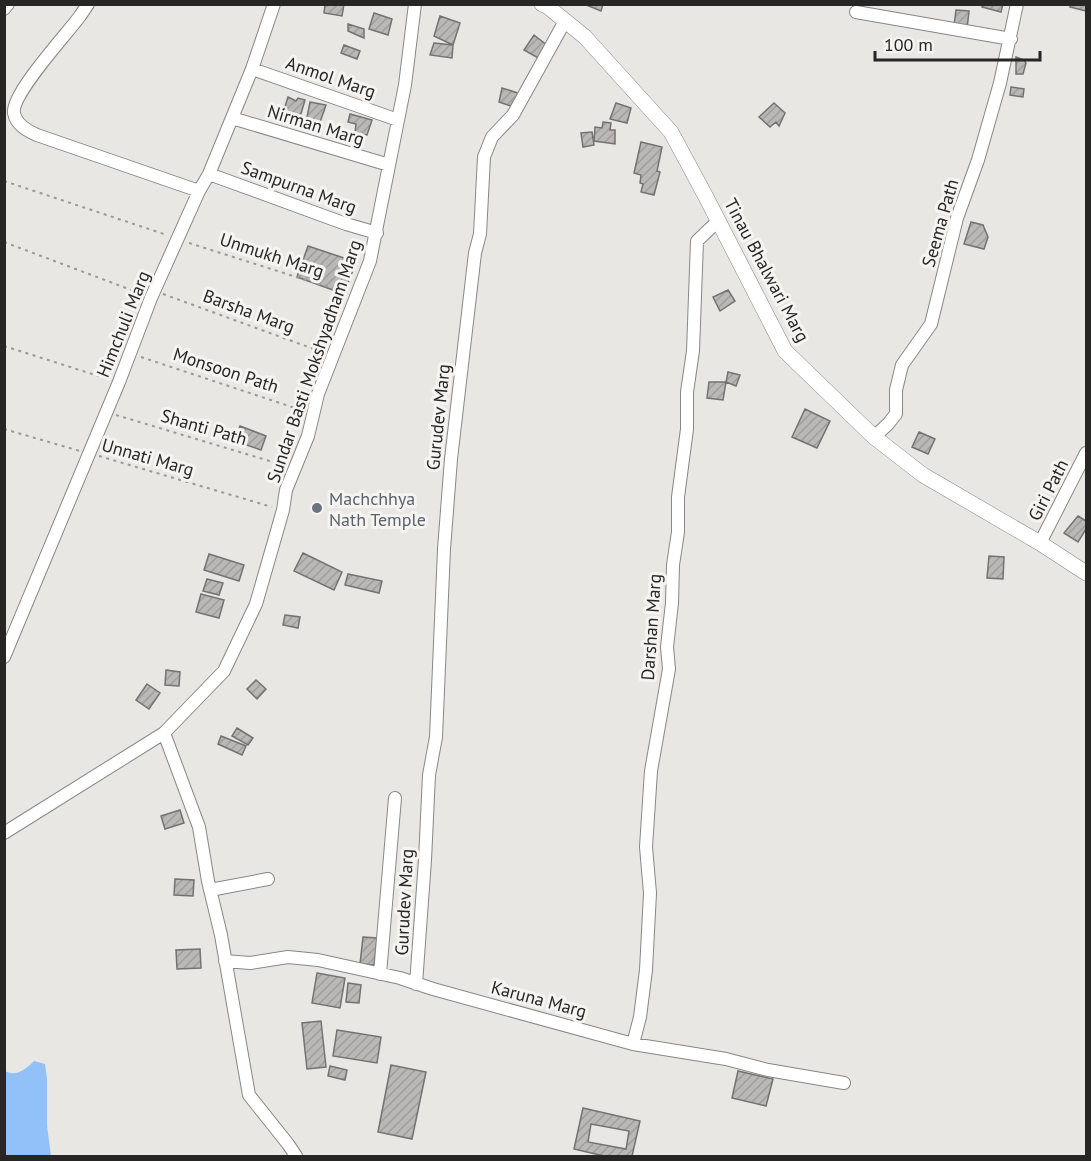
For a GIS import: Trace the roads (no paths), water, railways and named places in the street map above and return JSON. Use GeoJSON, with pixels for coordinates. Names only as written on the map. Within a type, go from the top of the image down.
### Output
{"type":"FeatureCollection","features":[{"type":"Feature","properties":{"kind":"street"},"geometry":{"type":"LineString","coordinates":[[4,9],[8,4]]}},
{"type":"Feature","properties":{"kind":"street"},"geometry":{"type":"LineString","coordinates":[[88,4],[16,100],[14,113],[20,126],[30,132],[199,191]]}},
{"type":"Feature","properties":{"kind":"street","name":"Himchuli Marg"},"geometry":{"type":"LineString","coordinates":[[4,657],[119,382],[153,294],[199,191],[209,174],[252,69],[274,4]]}},
{"type":"Feature","properties":{"kind":"street","name":"Sundar Basti Mokshyadham Marg"},"geometry":{"type":"LineString","coordinates":[[4,833],[164,733],[224,671],[256,604],[283,510],[286,489],[308,436],[318,394],[370,261],[405,85],[415,4]]}},
{"type":"Feature","properties":{"kind":"street","name":"Tinau Bhalwari Marg"},"geometry":{"type":"LineString","coordinates":[[542,4],[585,38],[671,132],[785,351],[874,436],[923,476],[1040,543],[1086,573]]}},
{"type":"Feature","properties":{"kind":"street","name":"Seema Path"},"geometry":{"type":"LineString","coordinates":[[874,436],[896,414],[896,390],[902,365],[931,324],[957,218],[978,160],[1011,39],[1017,4]]}},
{"type":"Feature","properties":{"kind":"street"},"geometry":{"type":"LineString","coordinates":[[856,12],[1011,39]]}},
{"type":"Feature","properties":{"kind":"street","name":"Gurudev Marg"},"geometry":{"type":"LineString","coordinates":[[416,984],[429,775],[436,737],[450,459],[459,377],[480,234],[484,157],[492,137],[513,115],[565,21]]}},
{"type":"Feature","properties":{"kind":"street","name":"Anmol Marg"},"geometry":{"type":"LineString","coordinates":[[252,69],[398,120]]}},
{"type":"Feature","properties":{"kind":"street","name":"Nirman Marg"},"geometry":{"type":"LineString","coordinates":[[232,118],[389,165]]}},
{"type":"Feature","properties":{"kind":"street","name":"Sampurna Marg"},"geometry":{"type":"LineString","coordinates":[[209,174],[377,233]]}},
{"type":"Feature","properties":{"kind":"street","name":"Darshan Marg"},"geometry":{"type":"LineString","coordinates":[[633,1044],[640,1017],[646,970],[650,893],[646,847],[651,771],[669,669],[667,647],[673,565],[678,532],[678,497],[687,429],[687,392],[693,351],[696,250],[697,241],[718,221]]}},
{"type":"Feature","properties":{"kind":"street","name":"Giri Path"},"geometry":{"type":"LineString","coordinates":[[1040,543],[1086,453]]}},
{"type":"Feature","properties":{"kind":"street"},"geometry":{"type":"LineString","coordinates":[[164,733],[199,827],[249,1095],[296,1156]]}},
{"type":"Feature","properties":{"kind":"street"},"geometry":{"type":"LineString","coordinates":[[380,974],[395,798]]}},
{"type":"Feature","properties":{"kind":"street"},"geometry":{"type":"LineString","coordinates":[[210,890],[268,879]]}},
{"type":"Feature","properties":{"kind":"street","name":"Karuna Marg"},"geometry":{"type":"LineString","coordinates":[[225,961],[250,963],[288,957],[318,960],[380,974],[633,1044],[726,1059],[768,1071],[844,1083]]}},
{"type":"Feature","properties":{"kind":"water"},"geometry":{"type":"Polygon","coordinates":[[[34,1061],[45,1064],[47,1126],[51,1156],[5,1156],[5,1071],[20,1072],[34,1061]]]}},
{"type":"Feature","properties":{"kind":"place","name":"Machchhya Nath Temple"},"geometry":{"type":"Point","coordinates":[317,508]}}]}
